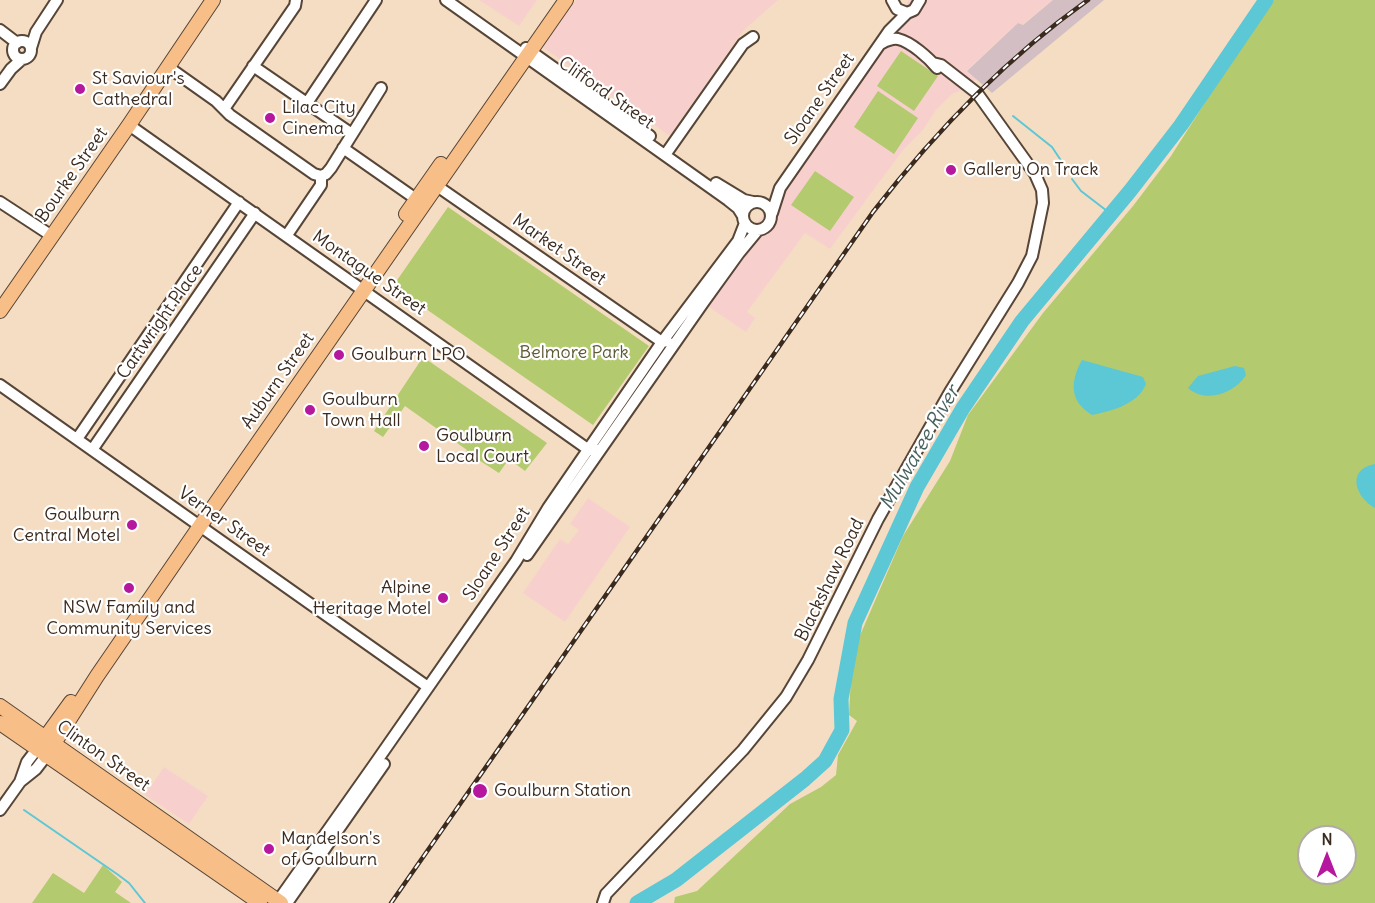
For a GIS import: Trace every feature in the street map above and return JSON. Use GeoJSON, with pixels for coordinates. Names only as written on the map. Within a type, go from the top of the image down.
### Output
{"type":"FeatureCollection","features":[{"type":"Feature","properties":{"kind":"main road","name":"Auburn Street"},"geometry":{"type":"LineString","coordinates":[[360,288],[437,186],[558,0]]}},
{"type":"Feature","properties":{"kind":"main road","name":"Auburn Street"},"geometry":{"type":"LineString","coordinates":[[46,747],[360,288],[416,199],[566,0]]}},
{"type":"Feature","properties":{"kind":"main road","name":"Bourke Street"},"geometry":{"type":"LineString","coordinates":[[0,311],[168,67],[207,2]]}},
{"type":"Feature","properties":{"kind":"main road","name":"Clinton Street"},"geometry":{"type":"LineString","coordinates":[[0,706],[46,747]]}},
{"type":"Feature","properties":{"kind":"main road","name":"Clinton Street"},"geometry":{"type":"LineString","coordinates":[[0,723],[46,747],[181,840],[280,902]]}},
{"type":"Feature","properties":{"kind":"main road","name":"Clinton Street"},"geometry":{"type":"LineString","coordinates":[[181,840],[260,903]]}},
{"type":"Feature","properties":{"kind":"street"},"geometry":{"type":"LineString","coordinates":[[0,84],[11,69],[20,49],[36,32],[57,0]]}},
{"type":"Feature","properties":{"kind":"street"},"geometry":{"type":"LineString","coordinates":[[224,109],[295,6],[296,0]]}},
{"type":"Feature","properties":{"kind":"street"},"geometry":{"type":"LineString","coordinates":[[307,103],[376,0]]}},
{"type":"Feature","properties":{"kind":"street","name":"Clifford Street"},"geometry":{"type":"LineString","coordinates":[[446,0],[526,52]]}},
{"type":"Feature","properties":{"kind":"street","name":"Clifford Street"},"geometry":{"type":"LineString","coordinates":[[457,0],[667,152],[744,200],[757,202]]}},
{"type":"Feature","properties":{"kind":"street","name":"Sloane Street"},"geometry":{"type":"LineString","coordinates":[[772,213],[780,188],[889,31],[907,13],[917,7],[920,0]]}},
{"type":"Feature","properties":{"kind":"street"},"geometry":{"type":"LineString","coordinates":[[893,2],[900,11],[907,13]]}},
{"type":"Feature","properties":{"kind":"street","name":"Sloane Street"},"geometry":{"type":"LineString","coordinates":[[889,31],[893,2]]}},
{"type":"Feature","properties":{"kind":"street"},"geometry":{"type":"LineString","coordinates":[[898,22],[898,33],[906,42]]}},
{"type":"Feature","properties":{"kind":"street"},"geometry":{"type":"LineString","coordinates":[[0,30],[20,49]]}},
{"type":"Feature","properties":{"kind":"street"},"geometry":{"type":"LineString","coordinates":[[667,152],[743,44],[753,37]]}},
{"type":"Feature","properties":{"kind":"street"},"geometry":{"type":"LineString","coordinates":[[0,39],[20,49]]}},
{"type":"Feature","properties":{"kind":"street"},"geometry":{"type":"LineString","coordinates":[[880,44],[897,39],[906,42]]}},
{"type":"Feature","properties":{"kind":"street","name":"Blackshaw Road"},"geometry":{"type":"LineString","coordinates":[[603,903],[606,894],[726,769],[786,697],[808,660],[865,543],[964,368],[1023,276],[1032,256],[1042,213],[1042,194],[1032,169],[970,94],[906,42]]}},
{"type":"Feature","properties":{"kind":"street"},"geometry":{"type":"LineString","coordinates":[[253,66],[352,134]]}},
{"type":"Feature","properties":{"kind":"street"},"geometry":{"type":"LineString","coordinates":[[168,67],[314,174],[321,176],[326,174],[381,88]]}},
{"type":"Feature","properties":{"kind":"street","name":"Montague Street"},"geometry":{"type":"LineString","coordinates":[[129,125],[589,450]]}},
{"type":"Feature","properties":{"kind":"street"},"geometry":{"type":"LineString","coordinates":[[343,148],[416,199]]}},
{"type":"Feature","properties":{"kind":"street","name":"Clifford Street"},"geometry":{"type":"LineString","coordinates":[[667,152],[738,208],[744,219]]}},
{"type":"Feature","properties":{"kind":"street"},"geometry":{"type":"LineString","coordinates":[[287,235],[321,184],[321,176]]}},
{"type":"Feature","properties":{"kind":"street","name":"Market Street"},"geometry":{"type":"LineString","coordinates":[[437,186],[662,342]]}},
{"type":"Feature","properties":{"kind":"street","name":"Sloane Street"},"geometry":{"type":"LineString","coordinates":[[757,202],[780,188]]}},
{"type":"Feature","properties":{"kind":"street"},"geometry":{"type":"LineString","coordinates":[[0,202],[52,236]]}},
{"type":"Feature","properties":{"kind":"street","name":"Cartwright Place"},"geometry":{"type":"LineString","coordinates":[[77,439],[239,202]]}},
{"type":"Feature","properties":{"kind":"street"},"geometry":{"type":"LineString","coordinates":[[757,202],[768,206],[772,213],[770,223],[763,230],[752,229],[744,219],[746,207],[757,202]]}},
{"type":"Feature","properties":{"kind":"street","name":"Cartwright Place"},"geometry":{"type":"LineString","coordinates":[[92,450],[255,213]]}},
{"type":"Feature","properties":{"kind":"street","name":"Sloane Street"},"geometry":{"type":"LineString","coordinates":[[280,902],[662,342],[738,241],[744,219]]}},
{"type":"Feature","properties":{"kind":"street","name":"Sloane Street"},"geometry":{"type":"LineString","coordinates":[[280,902],[570,495],[738,253],[758,230]]}},
{"type":"Feature","properties":{"kind":"street"},"geometry":{"type":"LineString","coordinates":[[662,342],[675,336],[691,313],[703,303]]}},
{"type":"Feature","properties":{"kind":"street","name":"Verner Street"},"geometry":{"type":"LineString","coordinates":[[0,385],[428,687]]}},
{"type":"Feature","properties":{"kind":"street"},"geometry":{"type":"LineString","coordinates":[[589,450],[595,449],[617,419],[627,411]]}},
{"type":"Feature","properties":{"kind":"street"},"geometry":{"type":"LineString","coordinates":[[570,495],[583,484]]}},
{"type":"Feature","properties":{"kind":"street","name":"Auburn Street"},"geometry":{"type":"LineString","coordinates":[[0,810],[20,782],[27,762],[46,747]]}},
{"type":"Feature","properties":{"kind":"shaded area"},"geometry":{"type":"Polygon","coordinates":[[[479,0],[537,0],[519,26],[479,0]]]}},
{"type":"Feature","properties":{"kind":"shaded area"},"geometry":{"type":"Polygon","coordinates":[[[576,0],[778,0],[743,31],[670,136],[542,47],[576,0]]]}},
{"type":"Feature","properties":{"kind":"shaded area"},"geometry":{"type":"Polygon","coordinates":[[[909,0],[1053,0],[1022,25],[1018,23],[967,70],[977,79],[967,88],[952,94],[936,110],[923,130],[903,150],[830,249],[805,233],[747,312],[755,318],[746,332],[703,303],[909,0]]]}},
{"type":"Feature","properties":{"kind":"shaded area"},"geometry":{"type":"Polygon","coordinates":[[[1053,0],[1104,0],[992,93],[967,71],[1018,23],[1023,25],[1053,0]]]}},
{"type":"Feature","properties":{"kind":"shaded area"},"geometry":{"type":"Polygon","coordinates":[[[588,498],[630,527],[565,622],[523,593],[560,539],[568,544],[579,530],[570,524],[588,498]]]}},
{"type":"Feature","properties":{"kind":"shaded area"},"geometry":{"type":"Polygon","coordinates":[[[164,767],[208,796],[189,824],[145,795],[164,767]]]}},
{"type":"Feature","properties":{"kind":"green space"},"geometry":{"type":"Polygon","coordinates":[[[1261,0],[1375,0],[1375,903],[674,903],[675,897],[697,891],[790,804],[821,787],[836,775],[838,755],[857,721],[849,715],[852,654],[903,536],[950,461],[968,415],[1043,313],[1133,206],[1171,156],[1262,13],[1261,0]]]}},
{"type":"Feature","properties":{"kind":"green space"},"geometry":{"type":"Polygon","coordinates":[[[901,51],[938,76],[914,111],[877,86],[901,51]]]}},
{"type":"Feature","properties":{"kind":"green space"},"geometry":{"type":"Polygon","coordinates":[[[878,91],[918,118],[894,154],[854,127],[878,91]]]}},
{"type":"Feature","properties":{"kind":"green space"},"geometry":{"type":"Polygon","coordinates":[[[815,171],[854,197],[830,231],[791,205],[815,171]]]}},
{"type":"Feature","properties":{"kind":"green space","name":"Belmore Park"},"geometry":{"type":"Polygon","coordinates":[[[448,207],[649,346],[593,425],[393,286],[448,207]]]}},
{"type":"Feature","properties":{"kind":"green space"},"geometry":{"type":"Polygon","coordinates":[[[423,357],[547,443],[525,471],[509,459],[499,473],[466,452],[467,450],[405,406],[383,437],[374,431],[423,357]]]}},
{"type":"Feature","properties":{"kind":"green space"},"geometry":{"type":"Polygon","coordinates":[[[103,865],[122,882],[115,892],[131,903],[32,903],[53,873],[84,893],[103,865]]]}},
{"type":"Feature","properties":{"kind":"water"},"geometry":{"type":"Polygon","coordinates":[[[1082,360],[1143,377],[1146,384],[1131,402],[1116,409],[1092,415],[1079,404],[1074,391],[1075,376],[1082,360]]]}},
{"type":"Feature","properties":{"kind":"water"},"geometry":{"type":"Polygon","coordinates":[[[1235,366],[1244,368],[1246,375],[1228,391],[1211,396],[1195,393],[1188,388],[1198,376],[1235,366]]]}},
{"type":"Feature","properties":{"kind":"water"},"geometry":{"type":"Polygon","coordinates":[[[1375,464],[1375,508],[1362,497],[1357,477],[1360,471],[1375,464]]]}},
{"type":"Feature","properties":{"kind":"waterway","name":"Mulwaree River"},"geometry":{"type":"LineString","coordinates":[[637,903],[676,880],[825,761],[842,730],[841,699],[855,623],[917,487],[963,408],[1022,321],[1130,191],[1181,125],[1266,0]]}},
{"type":"Feature","properties":{"kind":"waterway"},"geometry":{"type":"LineString","coordinates":[[1013,116],[1052,147],[1062,162]]}},
{"type":"Feature","properties":{"kind":"waterway"},"geometry":{"type":"LineString","coordinates":[[1072,179],[1081,191],[1111,214]]}},
{"type":"Feature","properties":{"kind":"waterway"},"geometry":{"type":"LineString","coordinates":[[24,810],[129,883],[145,903]]}},
{"type":"Feature","properties":{"kind":"railway"},"geometry":{"type":"LineString","coordinates":[[391,903],[873,212],[921,153],[973,98],[1028,47],[1088,0]]}},
{"type":"Feature","properties":{"kind":"place","name":"St Saviour's Cathedral"},"geometry":{"type":"Point","coordinates":[80,89]}},
{"type":"Feature","properties":{"kind":"place","name":"Lilac City Cinema"},"geometry":{"type":"Point","coordinates":[270,118]}},
{"type":"Feature","properties":{"kind":"place","name":"Gallery On Track"},"geometry":{"type":"Point","coordinates":[951,170]}},
{"type":"Feature","properties":{"kind":"place","name":"Goulburn LPO"},"geometry":{"type":"Point","coordinates":[339,355]}},
{"type":"Feature","properties":{"kind":"place","name":"Goulburn Town Hall"},"geometry":{"type":"Point","coordinates":[310,410]}},
{"type":"Feature","properties":{"kind":"place","name":"Goulburn Local Court"},"geometry":{"type":"Point","coordinates":[424,446]}},
{"type":"Feature","properties":{"kind":"place","name":"Goulburn Central Motel"},"geometry":{"type":"Point","coordinates":[132,525]}},
{"type":"Feature","properties":{"kind":"place","name":"NSW Family and Community Services"},"geometry":{"type":"Point","coordinates":[129,588]}},
{"type":"Feature","properties":{"kind":"place","name":"Alpine Heritage Motel"},"geometry":{"type":"Point","coordinates":[443,598]}},
{"type":"Feature","properties":{"kind":"place","name":"Goulburn Station"},"geometry":{"type":"Point","coordinates":[480,791]}},
{"type":"Feature","properties":{"kind":"place","name":"Mandelson's of Goulburn"},"geometry":{"type":"Point","coordinates":[269,849]}}]}
